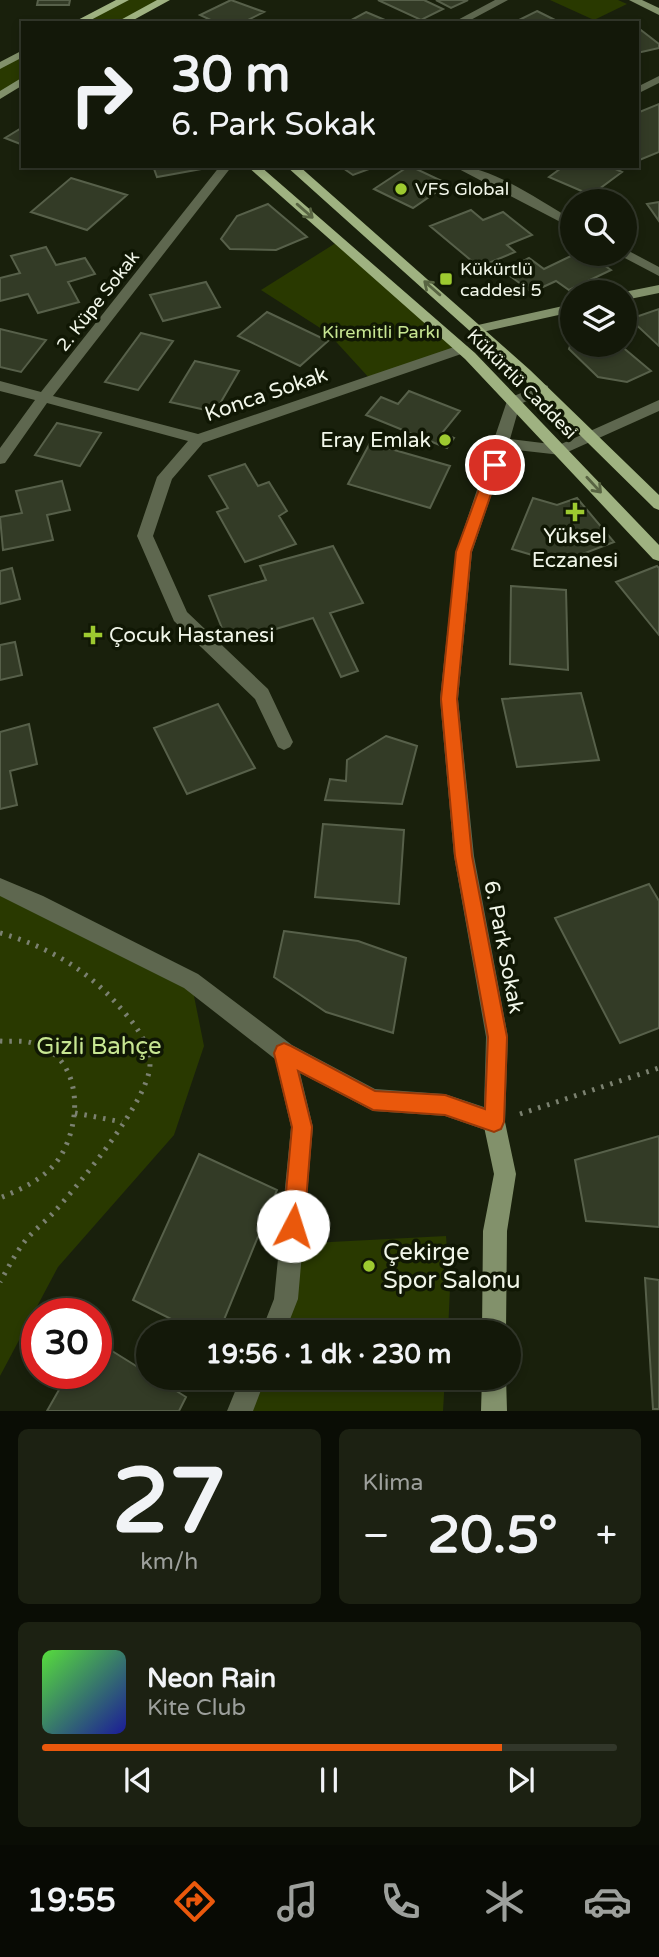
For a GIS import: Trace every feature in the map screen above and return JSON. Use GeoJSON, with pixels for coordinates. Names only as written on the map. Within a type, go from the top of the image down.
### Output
{"type":"FeatureCollection","features":[{"type":"Feature","properties":{"kind":"main road"},"geometry":{"type":"LineString","coordinates":[[81,21],[124,0]]}},
{"type":"Feature","properties":{"kind":"main road"},"geometry":{"type":"LineString","coordinates":[[124,21],[165,0]]}},
{"type":"Feature","properties":{"kind":"main road","name":"Kükürtlü Caddesi"},"geometry":{"type":"LineString","coordinates":[[255,168],[462,349],[659,555]]}},
{"type":"Feature","properties":{"kind":"main road","name":"Kükürtlü Caddesi"},"geometry":{"type":"LineString","coordinates":[[294,168],[478,329],[593,435],[659,504]]}},
{"type":"Feature","properties":{"kind":"street"},"geometry":{"type":"LineString","coordinates":[[461,21],[503,0]]}},
{"type":"Feature","properties":{"kind":"street"},"geometry":{"type":"LineString","coordinates":[[634,0],[659,12]]}},
{"type":"Feature","properties":{"kind":"street"},"geometry":{"type":"LineString","coordinates":[[0,66],[21,53]]}},
{"type":"Feature","properties":{"kind":"street"},"geometry":{"type":"LineString","coordinates":[[639,90],[659,79]]}},
{"type":"Feature","properties":{"kind":"street"},"geometry":{"type":"LineString","coordinates":[[0,96],[21,81]]}},
{"type":"Feature","properties":{"kind":"street","name":"2. Küpe Sokak"},"geometry":{"type":"LineString","coordinates":[[0,459],[44,398],[224,168]]}},
{"type":"Feature","properties":{"kind":"street"},"geometry":{"type":"LineString","coordinates":[[464,168],[483,175],[560,217]]}},
{"type":"Feature","properties":{"kind":"street"},"geometry":{"type":"LineString","coordinates":[[483,175],[496,168]]}},
{"type":"Feature","properties":{"kind":"street"},"geometry":{"type":"LineString","coordinates":[[637,260],[659,272]]}},
{"type":"Feature","properties":{"kind":"street"},"geometry":{"type":"LineString","coordinates":[[637,294],[659,289]]}},
{"type":"Feature","properties":{"kind":"street"},"geometry":{"type":"LineString","coordinates":[[478,329],[560,311]]}},
{"type":"Feature","properties":{"kind":"street","name":"Konca Sokak"},"geometry":{"type":"LineString","coordinates":[[0,386],[198,439],[462,349]]}},
{"type":"Feature","properties":{"kind":"street"},"geometry":{"type":"LineString","coordinates":[[514,401],[543,389]]}},
{"type":"Feature","properties":{"kind":"street","name":"6. Park Sokak"},"geometry":{"type":"LineString","coordinates":[[494,1122],[497,1037],[464,856],[449,699],[464,552],[514,401]]}},
{"type":"Feature","properties":{"kind":"street"},"geometry":{"type":"LineString","coordinates":[[502,443],[561,450],[659,405]]}},
{"type":"Feature","properties":{"kind":"street"},"geometry":{"type":"LineString","coordinates":[[198,439],[165,477],[145,536],[180,616],[262,694],[284,742]]}},
{"type":"Feature","properties":{"kind":"street"},"geometry":{"type":"LineString","coordinates":[[0,887],[36,902],[191,981],[284,1053],[373,1100],[445,1105],[494,1122],[505,1174],[495,1231],[494,1320]]}},
{"type":"Feature","properties":{"kind":"street"},"geometry":{"type":"LineString","coordinates":[[278,1320],[286,1299],[302,1127],[284,1053]]}},
{"type":"Feature","properties":{"kind":"street"},"geometry":{"type":"LineString","coordinates":[[240,1411],[249,1390]]}},
{"type":"Feature","properties":{"kind":"street"},"geometry":{"type":"LineString","coordinates":[[494,1390],[494,1411]]}},
{"type":"Feature","properties":{"kind":"path"},"geometry":{"type":"LineString","coordinates":[[0,933],[63,957],[110,996],[131,1020],[145,1043],[151,1066],[142,1093],[93,1165],[56,1210],[25,1241],[0,1282]]}},
{"type":"Feature","properties":{"kind":"path"},"geometry":{"type":"LineString","coordinates":[[0,1041],[12,1039],[35,1043],[55,1054],[70,1074],[77,1099],[75,1127],[64,1154],[44,1177],[18,1194],[0,1198]]}},
{"type":"Feature","properties":{"kind":"path"},"geometry":{"type":"LineString","coordinates":[[494,1122],[659,1068]]}},
{"type":"Feature","properties":{"kind":"path"},"geometry":{"type":"LineString","coordinates":[[75,1114],[122,1122]]}},
{"type":"Feature","properties":{"kind":"green space"},"geometry":{"type":"Polygon","coordinates":[[[124,0],[167,0],[125,21],[81,21],[124,0]]]}},
{"type":"Feature","properties":{"kind":"green space"},"geometry":{"type":"Polygon","coordinates":[[[550,0],[618,0],[627,4],[594,20],[550,0]]]}},
{"type":"Feature","properties":{"kind":"green space"},"geometry":{"type":"Polygon","coordinates":[[[21,54],[21,82],[0,96],[0,66],[21,54]]]}},
{"type":"Feature","properties":{"kind":"green space","name":"Kiremitli Parkı"},"geometry":{"type":"Polygon","coordinates":[[[339,241],[462,349],[371,380],[328,333],[261,290],[339,241]]]}},
{"type":"Feature","properties":{"kind":"green space","name":"Gizli Bahçe"},"geometry":{"type":"Polygon","coordinates":[[[0,887],[191,981],[204,1046],[174,1135],[58,1267],[42,1298],[21,1298],[21,1337],[0,1376],[0,887]]]}},
{"type":"Feature","properties":{"kind":"green space","name":"Çekirge Spor Salonu"},"geometry":{"type":"Polygon","coordinates":[[[446,1236],[450,1288],[449,1320],[276,1320],[292,1244],[446,1236]]]}},
{"type":"Feature","properties":{"kind":"green space"},"geometry":{"type":"Polygon","coordinates":[[[249,1390],[444,1390],[443,1411],[240,1411],[249,1390]]]}},
{"type":"Feature","properties":{"kind":"building"},"geometry":{"type":"Polygon","coordinates":[[[38,0],[70,0],[69,5],[37,5],[38,0]]]}},
{"type":"Feature","properties":{"kind":"building"},"geometry":{"type":"Polygon","coordinates":[[[231,0],[264,12],[246,21],[213,21],[200,15],[231,0]]]}},
{"type":"Feature","properties":{"kind":"building"},"geometry":{"type":"Polygon","coordinates":[[[378,0],[424,0],[443,9],[421,20],[378,0]]]}},
{"type":"Feature","properties":{"kind":"building"},"geometry":{"type":"Polygon","coordinates":[[[436,0],[468,0],[451,8],[436,0]]]}},
{"type":"Feature","properties":{"kind":"building"},"geometry":{"type":"Polygon","coordinates":[[[537,11],[557,21],[517,21],[537,11]]]}},
{"type":"Feature","properties":{"kind":"building"},"geometry":{"type":"Polygon","coordinates":[[[366,12],[387,21],[350,21],[366,12]]]}},
{"type":"Feature","properties":{"kind":"building"},"geometry":{"type":"Polygon","coordinates":[[[639,29],[659,44],[659,48],[639,53],[639,29]]]}},
{"type":"Feature","properties":{"kind":"building"},"geometry":{"type":"Polygon","coordinates":[[[659,104],[659,152],[639,160],[639,112],[659,104]]]}},
{"type":"Feature","properties":{"kind":"building"},"geometry":{"type":"Polygon","coordinates":[[[21,128],[21,144],[5,138],[21,128]]]}},
{"type":"Feature","properties":{"kind":"building"},"geometry":{"type":"Polygon","coordinates":[[[154,168],[207,168],[157,177],[154,168]]]}},
{"type":"Feature","properties":{"kind":"building"},"geometry":{"type":"Polygon","coordinates":[[[343,168],[372,168],[353,175],[343,168]]]}},
{"type":"Feature","properties":{"kind":"building"},"geometry":{"type":"Polygon","coordinates":[[[406,168],[413,168],[448,184],[413,208],[374,189],[406,168]]]}},
{"type":"Feature","properties":{"kind":"building"},"geometry":{"type":"Polygon","coordinates":[[[561,168],[613,168],[622,172],[599,189],[577,189],[549,177],[561,168]]]}},
{"type":"Feature","properties":{"kind":"building"},"geometry":{"type":"Polygon","coordinates":[[[71,178],[127,195],[87,230],[31,212],[71,178]]]}},
{"type":"Feature","properties":{"kind":"building"},"geometry":{"type":"Polygon","coordinates":[[[659,202],[659,221],[647,204],[659,202]]]}},
{"type":"Feature","properties":{"kind":"building"},"geometry":{"type":"Polygon","coordinates":[[[268,204],[307,237],[276,250],[230,249],[221,239],[237,216],[268,204]]]}},
{"type":"Feature","properties":{"kind":"building"},"geometry":{"type":"Polygon","coordinates":[[[471,210],[483,220],[503,212],[532,235],[507,245],[515,252],[479,267],[430,226],[471,210]]]}},
{"type":"Feature","properties":{"kind":"building"},"geometry":{"type":"Polygon","coordinates":[[[46,247],[56,265],[85,258],[95,274],[68,282],[79,302],[38,313],[28,294],[0,301],[0,278],[20,273],[11,256],[46,247]]]}},
{"type":"Feature","properties":{"kind":"building"},"geometry":{"type":"Polygon","coordinates":[[[529,258],[544,269],[560,261],[560,266],[605,266],[611,270],[590,280],[560,280],[560,284],[556,281],[532,292],[503,271],[529,258]]]}},
{"type":"Feature","properties":{"kind":"building"},"geometry":{"type":"Polygon","coordinates":[[[206,282],[220,307],[163,321],[150,295],[206,282]]]}},
{"type":"Feature","properties":{"kind":"building"},"geometry":{"type":"Polygon","coordinates":[[[659,309],[659,346],[637,326],[637,317],[659,309]]]}},
{"type":"Feature","properties":{"kind":"building"},"geometry":{"type":"Polygon","coordinates":[[[267,312],[328,341],[300,366],[238,336],[267,312]]]}},
{"type":"Feature","properties":{"kind":"building"},"geometry":{"type":"Polygon","coordinates":[[[0,329],[46,340],[21,372],[0,367],[0,329]]]}},
{"type":"Feature","properties":{"kind":"building"},"geometry":{"type":"Polygon","coordinates":[[[141,333],[173,341],[138,390],[105,382],[141,333]]]}},
{"type":"Feature","properties":{"kind":"building"},"geometry":{"type":"Polygon","coordinates":[[[577,357],[634,357],[651,371],[627,382],[598,377],[577,357]]]}},
{"type":"Feature","properties":{"kind":"building"},"geometry":{"type":"Polygon","coordinates":[[[195,361],[239,371],[215,412],[170,402],[195,361]]]}},
{"type":"Feature","properties":{"kind":"building"},"geometry":{"type":"Polygon","coordinates":[[[409,391],[460,411],[442,433],[454,438],[447,448],[366,415],[381,397],[398,404],[409,391]]]}},
{"type":"Feature","properties":{"kind":"building"},"geometry":{"type":"Polygon","coordinates":[[[57,423],[101,433],[80,466],[35,455],[57,423]]]}},
{"type":"Feature","properties":{"kind":"building"},"geometry":{"type":"Polygon","coordinates":[[[370,443],[450,466],[430,508],[348,484],[370,443]]]}},
{"type":"Feature","properties":{"kind":"building"},"geometry":{"type":"Polygon","coordinates":[[[245,464],[258,486],[269,482],[287,511],[279,516],[296,544],[245,562],[217,512],[228,508],[209,476],[245,464]]]}},
{"type":"Feature","properties":{"kind":"building"},"geometry":{"type":"Polygon","coordinates":[[[62,481],[70,510],[47,515],[53,540],[3,550],[0,517],[22,513],[16,491],[62,481]]]}},
{"type":"Feature","properties":{"kind":"building"},"geometry":{"type":"Polygon","coordinates":[[[533,498],[557,505],[577,498],[614,542],[559,563],[512,549],[533,498]]]}},
{"type":"Feature","properties":{"kind":"building"},"geometry":{"type":"Polygon","coordinates":[[[333,546],[363,603],[330,613],[358,671],[341,677],[313,618],[228,643],[209,596],[266,580],[260,566],[333,546]]]}},
{"type":"Feature","properties":{"kind":"building"},"geometry":{"type":"Polygon","coordinates":[[[657,566],[659,568],[659,635],[616,582],[657,566]]]}},
{"type":"Feature","properties":{"kind":"building"},"geometry":{"type":"Polygon","coordinates":[[[12,568],[20,599],[0,604],[0,571],[12,568]]]}},
{"type":"Feature","properties":{"kind":"building"},"geometry":{"type":"Polygon","coordinates":[[[511,586],[566,590],[568,670],[510,664],[511,586]]]}},
{"type":"Feature","properties":{"kind":"building"},"geometry":{"type":"Polygon","coordinates":[[[15,642],[22,675],[0,680],[0,645],[15,642]]]}},
{"type":"Feature","properties":{"kind":"building"},"geometry":{"type":"Polygon","coordinates":[[[581,693],[599,760],[517,767],[502,699],[581,693]]]}},
{"type":"Feature","properties":{"kind":"building"},"geometry":{"type":"Polygon","coordinates":[[[218,704],[255,768],[187,794],[154,728],[218,704]]]}},
{"type":"Feature","properties":{"kind":"building"},"geometry":{"type":"Polygon","coordinates":[[[29,724],[37,764],[10,771],[17,805],[0,809],[0,732],[29,724]]]}},
{"type":"Feature","properties":{"kind":"building"},"geometry":{"type":"Polygon","coordinates":[[[386,736],[417,746],[402,804],[325,800],[330,779],[346,781],[347,760],[386,736]]]}},
{"type":"Feature","properties":{"kind":"building"},"geometry":{"type":"Polygon","coordinates":[[[323,824],[404,830],[399,904],[315,897],[323,824]]]}},
{"type":"Feature","properties":{"kind":"building"},"geometry":{"type":"Polygon","coordinates":[[[649,884],[659,901],[659,1028],[620,1043],[555,918],[649,884]]]}},
{"type":"Feature","properties":{"kind":"building"},"geometry":{"type":"Polygon","coordinates":[[[284,931],[358,941],[406,958],[393,1033],[326,1012],[274,977],[284,931]]]}},
{"type":"Feature","properties":{"kind":"building"},"geometry":{"type":"Polygon","coordinates":[[[659,1136],[659,1227],[586,1221],[575,1160],[659,1136]]]}},
{"type":"Feature","properties":{"kind":"building"},"geometry":{"type":"Polygon","coordinates":[[[199,1154],[277,1190],[224,1320],[173,1320],[133,1300],[199,1154]]]}},
{"type":"Feature","properties":{"kind":"building"},"geometry":{"type":"Polygon","coordinates":[[[645,1278],[659,1280],[659,1409],[653,1409],[645,1278]]]}},
{"type":"Feature","properties":{"kind":"building"},"geometry":{"type":"Polygon","coordinates":[[[112,1351],[136,1366],[136,1390],[175,1390],[186,1397],[179,1411],[47,1411],[59,1389],[112,1389],[112,1351]]]}},
{"type":"Feature","properties":{"kind":"place","name":"VFS Global"},"geometry":{"type":"Point","coordinates":[401,189]}},
{"type":"Feature","properties":{"kind":"place","name":"Kükürtlü caddesi 5"},"geometry":{"type":"Point","coordinates":[446,279]}},
{"type":"Feature","properties":{"kind":"place","name":"Eray Emlak"},"geometry":{"type":"Point","coordinates":[445,440]}},
{"type":"Feature","properties":{"kind":"place","name":"Yüksel Eczanesi"},"geometry":{"type":"Point","coordinates":[575,512]}},
{"type":"Feature","properties":{"kind":"place","name":"Çocuk Hastanesi"},"geometry":{"type":"Point","coordinates":[93,635]}},
{"type":"Feature","properties":{"kind":"place","name":"Çekirge Spor Salonu"},"geometry":{"type":"Point","coordinates":[369,1266]}},
{"type":"Feature","properties":{"kind":"route"},"geometry":{"type":"LineString","coordinates":[[293,1226],[302,1127],[284,1053],[373,1100],[445,1105],[494,1122],[497,1037],[464,856],[449,699],[464,552],[495,465]]}}]}
